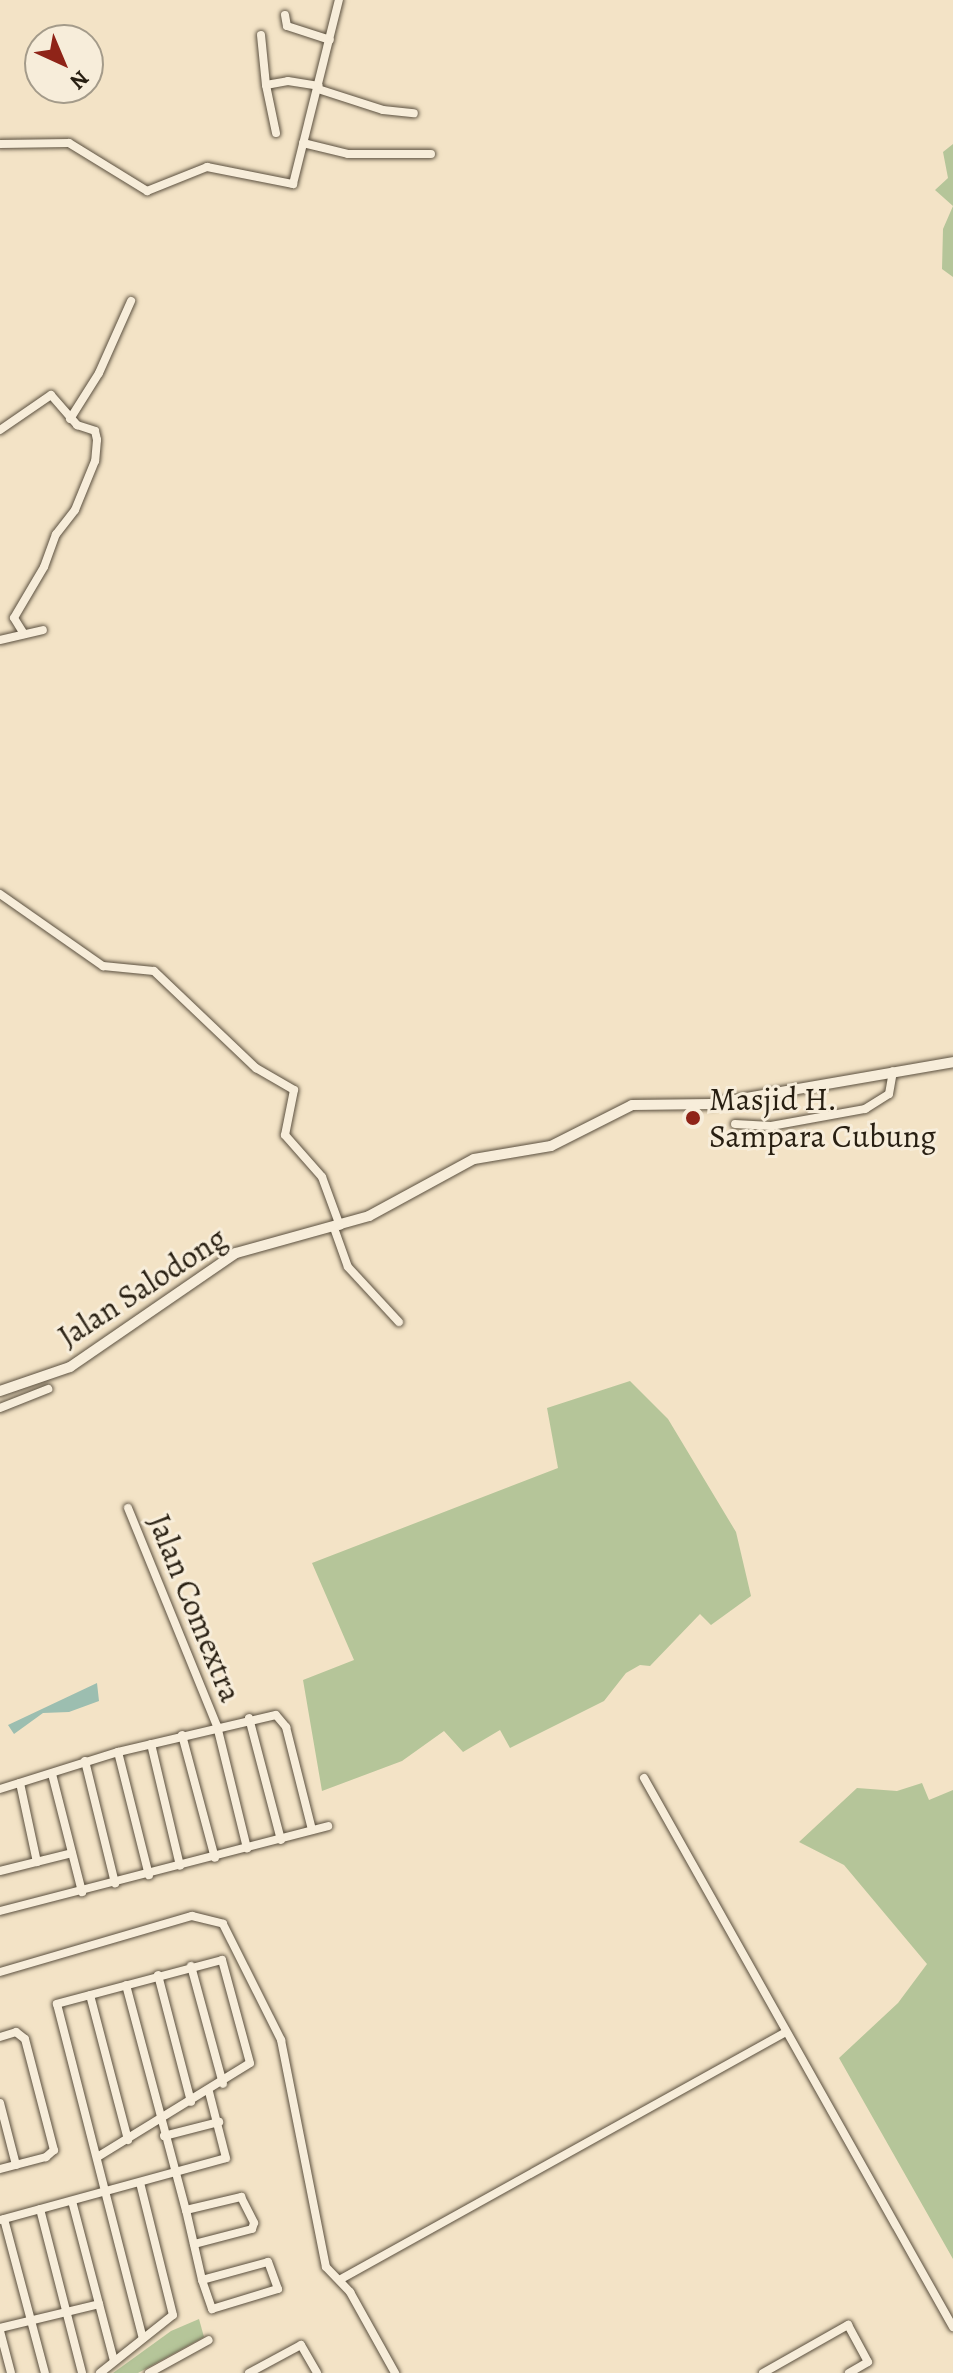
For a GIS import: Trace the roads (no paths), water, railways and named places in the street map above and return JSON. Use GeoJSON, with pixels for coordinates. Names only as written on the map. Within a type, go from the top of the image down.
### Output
{"type":"FeatureCollection","features":[{"type":"Feature","properties":{"kind":"street"},"geometry":{"type":"LineString","coordinates":[[0,144],[69,143],[147,191],[207,167],[293,184],[339,0]]}},
{"type":"Feature","properties":{"kind":"street"},"geometry":{"type":"LineString","coordinates":[[285,15],[287,26],[330,40]]}},
{"type":"Feature","properties":{"kind":"street"},"geometry":{"type":"LineString","coordinates":[[261,35],[266,85],[276,133]]}},
{"type":"Feature","properties":{"kind":"street"},"geometry":{"type":"LineString","coordinates":[[266,85],[288,81],[318,87],[370,107],[414,113]]}},
{"type":"Feature","properties":{"kind":"street"},"geometry":{"type":"LineString","coordinates":[[303,143],[348,154],[431,154]]}},
{"type":"Feature","properties":{"kind":"street"},"geometry":{"type":"LineString","coordinates":[[70,419],[99,373],[131,301]]}},
{"type":"Feature","properties":{"kind":"street"},"geometry":{"type":"LineString","coordinates":[[0,430],[51,395],[70,419],[95,431],[95,461],[72,517],[56,534],[44,567],[14,618],[24,634]]}},
{"type":"Feature","properties":{"kind":"street"},"geometry":{"type":"LineString","coordinates":[[0,640],[43,630]]}},
{"type":"Feature","properties":{"kind":"street"},"geometry":{"type":"LineString","coordinates":[[0,894],[103,966],[154,971],[256,1068],[294,1090],[285,1135],[322,1177],[348,1267],[399,1322]]}},
{"type":"Feature","properties":{"kind":"street","name":"Jalan Salodong"},"geometry":{"type":"LineString","coordinates":[[0,1391],[70,1367],[236,1253],[337,1227],[391,1205],[474,1159],[551,1146],[632,1105],[711,1104],[953,1062]]}},
{"type":"Feature","properties":{"kind":"street"},"geometry":{"type":"LineString","coordinates":[[735,1124],[771,1126],[865,1109],[889,1094],[893,1071]]}},
{"type":"Feature","properties":{"kind":"street"},"geometry":{"type":"LineString","coordinates":[[0,1408],[48,1389]]}},
{"type":"Feature","properties":{"kind":"street","name":"Jalan Comextra"},"geometry":{"type":"LineString","coordinates":[[128,1508],[217,1726],[247,1848]]}},
{"type":"Feature","properties":{"kind":"street"},"geometry":{"type":"LineString","coordinates":[[0,1789],[118,1752],[249,1718],[276,1715],[284,1721],[312,1830]]}},
{"type":"Feature","properties":{"kind":"street"},"geometry":{"type":"LineString","coordinates":[[249,1718],[281,1840]]}},
{"type":"Feature","properties":{"kind":"street"},"geometry":{"type":"LineString","coordinates":[[182,1735],[215,1858]]}},
{"type":"Feature","properties":{"kind":"street"},"geometry":{"type":"LineString","coordinates":[[151,1744],[180,1866]]}},
{"type":"Feature","properties":{"kind":"street"},"geometry":{"type":"LineString","coordinates":[[118,1752],[149,1875]]}},
{"type":"Feature","properties":{"kind":"street"},"geometry":{"type":"LineString","coordinates":[[85,1761],[115,1883]]}},
{"type":"Feature","properties":{"kind":"street"},"geometry":{"type":"LineString","coordinates":[[52,1774],[82,1892]]}},
{"type":"Feature","properties":{"kind":"street"},"geometry":{"type":"LineString","coordinates":[[644,1778],[741,1946],[784,2033],[953,2327]]}},
{"type":"Feature","properties":{"kind":"street"},"geometry":{"type":"LineString","coordinates":[[20,1783],[37,1862]]}},
{"type":"Feature","properties":{"kind":"street"},"geometry":{"type":"LineString","coordinates":[[0,1911],[215,1858],[328,1826]]}},
{"type":"Feature","properties":{"kind":"street"},"geometry":{"type":"LineString","coordinates":[[0,1871],[72,1853]]}},
{"type":"Feature","properties":{"kind":"street"},"geometry":{"type":"LineString","coordinates":[[0,1972],[192,1916],[223,1924],[281,2040],[329,2272],[341,2279],[395,2373]]}},
{"type":"Feature","properties":{"kind":"street"},"geometry":{"type":"LineString","coordinates":[[99,2156],[223,2084],[250,2063],[226,1963],[216,1959],[57,2004],[99,2156],[143,2338]]}},
{"type":"Feature","properties":{"kind":"street"},"geometry":{"type":"LineString","coordinates":[[191,1966],[223,2084]]}},
{"type":"Feature","properties":{"kind":"street"},"geometry":{"type":"LineString","coordinates":[[158,1975],[191,2102]]}},
{"type":"Feature","properties":{"kind":"street"},"geometry":{"type":"LineString","coordinates":[[126,1985],[202,2280],[215,2310],[278,2289],[268,2262],[202,2280]]}},
{"type":"Feature","properties":{"kind":"street"},"geometry":{"type":"LineString","coordinates":[[90,1995],[128,2140]]}},
{"type":"Feature","properties":{"kind":"street"},"geometry":{"type":"LineString","coordinates":[[0,2037],[16,2032],[25,2039],[54,2146],[51,2155],[0,2169]]}},
{"type":"Feature","properties":{"kind":"street"},"geometry":{"type":"LineString","coordinates":[[341,2279],[784,2033]]}},
{"type":"Feature","properties":{"kind":"street"},"geometry":{"type":"LineString","coordinates":[[45,2373],[2,2219],[227,2158],[209,2092]]}},
{"type":"Feature","properties":{"kind":"street"},"geometry":{"type":"LineString","coordinates":[[0,2103],[16,2165]]}},
{"type":"Feature","properties":{"kind":"street"},"geometry":{"type":"LineString","coordinates":[[164,2136],[219,2122]]}},
{"type":"Feature","properties":{"kind":"street"},"geometry":{"type":"LineString","coordinates":[[100,2373],[173,2313],[140,2183]]}},
{"type":"Feature","properties":{"kind":"street"},"geometry":{"type":"LineString","coordinates":[[186,2210],[241,2197],[254,2223],[252,2229],[194,2244]]}},
{"type":"Feature","properties":{"kind":"street"},"geometry":{"type":"LineString","coordinates":[[72,2201],[114,2361]]}},
{"type":"Feature","properties":{"kind":"street"},"geometry":{"type":"LineString","coordinates":[[40,2209],[82,2373]]}},
{"type":"Feature","properties":{"kind":"street"},"geometry":{"type":"LineString","coordinates":[[11,2373],[0,2329],[99,2304]]}},
{"type":"Feature","properties":{"kind":"street"},"geometry":{"type":"LineString","coordinates":[[763,2373],[848,2325],[868,2362],[849,2373]]}},
{"type":"Feature","properties":{"kind":"street"},"geometry":{"type":"LineString","coordinates":[[149,2373],[209,2340]]}},
{"type":"Feature","properties":{"kind":"street"},"geometry":{"type":"LineString","coordinates":[[249,2373],[301,2345],[317,2373]]}},
{"type":"Feature","properties":{"kind":"place","name":"Masjid H. Sampara Cubung"},"geometry":{"type":"Point","coordinates":[693,1118]}}]}
